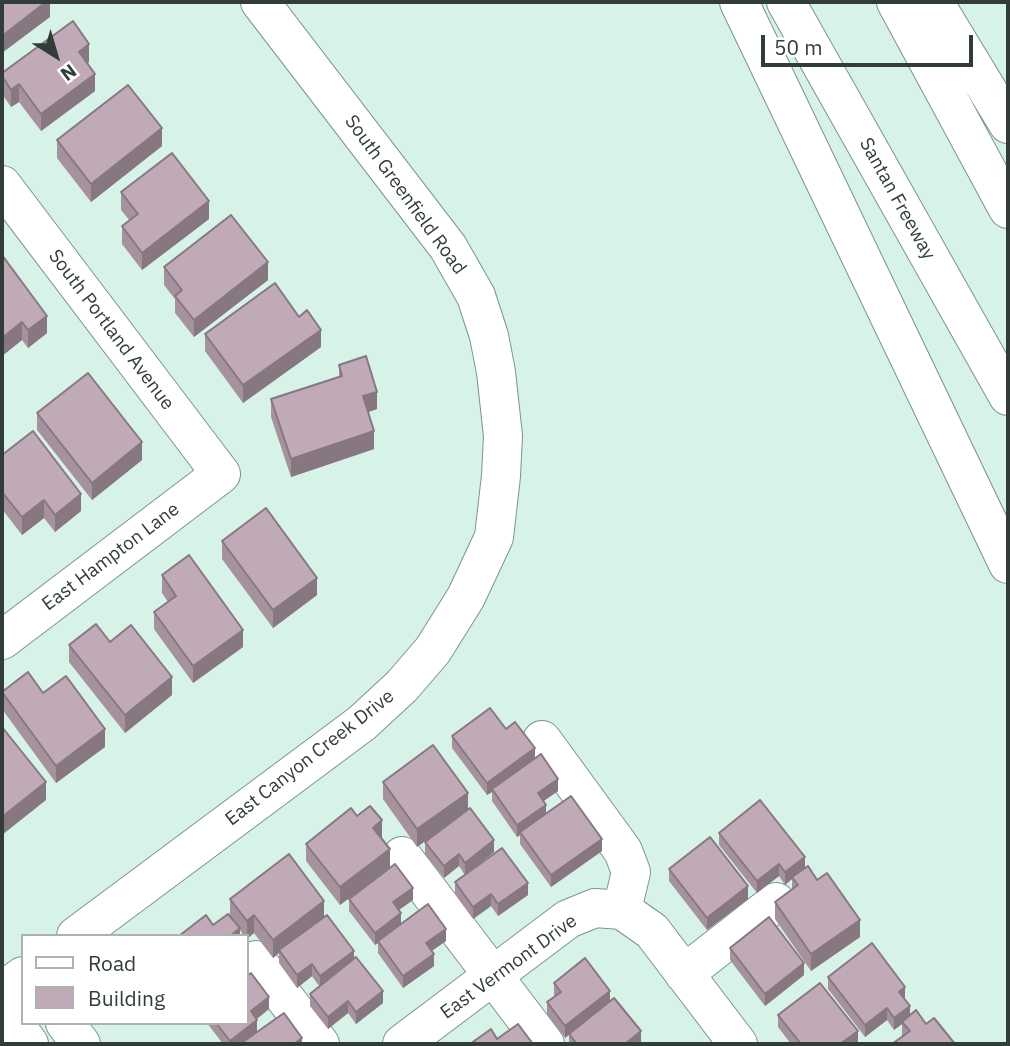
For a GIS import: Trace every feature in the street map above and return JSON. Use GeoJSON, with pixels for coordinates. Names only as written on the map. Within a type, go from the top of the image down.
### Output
{"type":"FeatureCollection","features":[{"type":"Feature","properties":{"kind":"main road","name":"South Greenfield Road"},"geometry":{"type":"LineString","coordinates":[[260,2],[448,247],[476,296],[489,337],[496,372],[503,436],[494,537]]}},
{"type":"Feature","properties":{"kind":"main road"},"geometry":{"type":"LineString","coordinates":[[739,2],[1008,564]]}},
{"type":"Feature","properties":{"kind":"main road","name":"Santan Freeway"},"geometry":{"type":"LineString","coordinates":[[786,2],[1008,396]]}},
{"type":"Feature","properties":{"kind":"main road"},"geometry":{"type":"LineString","coordinates":[[896,2],[1008,209]]}},
{"type":"Feature","properties":{"kind":"main road"},"geometry":{"type":"LineString","coordinates":[[934,2],[1008,124]]}},
{"type":"Feature","properties":{"kind":"main road","name":"South Portland Avenue"},"geometry":{"type":"LineString","coordinates":[[2,185],[220,474]]}},
{"type":"Feature","properties":{"kind":"main road","name":"East Hampton Lane"},"geometry":{"type":"LineString","coordinates":[[2,640],[220,474]]}},
{"type":"Feature","properties":{"kind":"main road","name":"East Canyon Creek Drive"},"geometry":{"type":"LineString","coordinates":[[79,934],[362,723],[402,687],[433,650],[466,597],[494,537]]}},
{"type":"Feature","properties":{"kind":"main road"},"geometry":{"type":"LineString","coordinates":[[542,740],[624,851],[631,872],[622,910],[652,931],[738,1044]]}},
{"type":"Feature","properties":{"kind":"main road"},"geometry":{"type":"LineString","coordinates":[[402,856],[545,1044]]}},
{"type":"Feature","properties":{"kind":"main road"},"geometry":{"type":"LineString","coordinates":[[684,974],[776,902]]}},
{"type":"Feature","properties":{"kind":"main road","name":"East Vermont Drive"},"geometry":{"type":"LineString","coordinates":[[402,1044],[568,919],[595,908],[622,910]]}},
{"type":"Feature","properties":{"kind":"main road"},"geometry":{"type":"LineString","coordinates":[[256,960],[320,1044]]}},
{"type":"Feature","properties":{"kind":"main road"},"geometry":{"type":"LineString","coordinates":[[2,991],[21,977]]}},
{"type":"Feature","properties":{"kind":"main road"},"geometry":{"type":"LineString","coordinates":[[2,1007],[29,1044]]}},
{"type":"Feature","properties":{"kind":"main road"},"geometry":{"type":"LineString","coordinates":[[67,1025],[81,1044]]}},
{"type":"Feature","properties":{"kind":"building"},"geometry":{"type":"Polygon","coordinates":[[[2,2],[46,2],[2,36],[2,2]]]}},
{"type":"Feature","properties":{"kind":"building"},"geometry":{"type":"Polygon","coordinates":[[[73,21],[89,44],[79,52],[95,74],[41,114],[19,84],[11,90],[2,73],[73,21]]]}},
{"type":"Feature","properties":{"kind":"building"},"geometry":{"type":"Polygon","coordinates":[[[128,85],[162,128],[91,184],[57,140],[128,85]]]}},
{"type":"Feature","properties":{"kind":"building"},"geometry":{"type":"Polygon","coordinates":[[[172,153],[209,201],[142,253],[122,226],[138,214],[121,192],[172,153]]]}},
{"type":"Feature","properties":{"kind":"building"},"geometry":{"type":"Polygon","coordinates":[[[231,215],[268,262],[194,320],[175,296],[182,290],[164,267],[231,215]]]}},
{"type":"Feature","properties":{"kind":"building"},"geometry":{"type":"Polygon","coordinates":[[[2,255],[47,316],[28,330],[22,322],[2,338],[2,255]]]}},
{"type":"Feature","properties":{"kind":"building"},"geometry":{"type":"Polygon","coordinates":[[[275,283],[299,317],[307,310],[321,330],[243,385],[205,334],[275,283]]]}},
{"type":"Feature","properties":{"kind":"building"},"geometry":{"type":"Polygon","coordinates":[[[366,356],[377,392],[363,396],[374,431],[291,459],[271,399],[342,376],[339,365],[366,356]]]}},
{"type":"Feature","properties":{"kind":"building"},"geometry":{"type":"Polygon","coordinates":[[[88,373],[142,442],[92,483],[37,413],[88,373]]]}},
{"type":"Feature","properties":{"kind":"building"},"geometry":{"type":"Polygon","coordinates":[[[33,431],[81,494],[55,515],[44,500],[22,517],[2,492],[2,455],[33,431]]]}},
{"type":"Feature","properties":{"kind":"building"},"geometry":{"type":"Polygon","coordinates":[[[266,508],[317,578],[273,610],[222,541],[266,508]]]}},
{"type":"Feature","properties":{"kind":"building"},"geometry":{"type":"Polygon","coordinates":[[[189,555],[243,630],[193,666],[154,612],[176,596],[162,575],[189,555]]]}},
{"type":"Feature","properties":{"kind":"building"},"geometry":{"type":"Polygon","coordinates":[[[96,624],[110,642],[131,625],[172,677],[125,715],[69,645],[96,624]]]}},
{"type":"Feature","properties":{"kind":"building"},"geometry":{"type":"Polygon","coordinates":[[[28,672],[43,693],[66,676],[105,729],[56,766],[2,692],[28,672]]]}},
{"type":"Feature","properties":{"kind":"building"},"geometry":{"type":"Polygon","coordinates":[[[490,708],[506,729],[515,722],[535,748],[487,783],[452,736],[490,708]]]}},
{"type":"Feature","properties":{"kind":"building"},"geometry":{"type":"Polygon","coordinates":[[[2,727],[46,782],[2,817],[2,727]]]}},
{"type":"Feature","properties":{"kind":"building"},"geometry":{"type":"Polygon","coordinates":[[[433,745],[468,793],[417,829],[383,782],[433,745]]]}},
{"type":"Feature","properties":{"kind":"building"},"geometry":{"type":"Polygon","coordinates":[[[541,754],[558,779],[538,793],[546,805],[517,825],[492,789],[541,754]]]}},
{"type":"Feature","properties":{"kind":"building"},"geometry":{"type":"Polygon","coordinates":[[[571,796],[602,839],[551,875],[520,832],[571,796]]]}},
{"type":"Feature","properties":{"kind":"building"},"geometry":{"type":"Polygon","coordinates":[[[760,800],[805,857],[785,872],[779,864],[757,881],[719,833],[760,800]]]}},
{"type":"Feature","properties":{"kind":"building"},"geometry":{"type":"Polygon","coordinates":[[[370,806],[382,820],[373,828],[390,849],[340,887],[306,844],[351,808],[357,816],[370,806]]]}},
{"type":"Feature","properties":{"kind":"building"},"geometry":{"type":"Polygon","coordinates":[[[470,808],[494,840],[465,863],[459,854],[444,866],[425,842],[470,808]]]}},
{"type":"Feature","properties":{"kind":"building"},"geometry":{"type":"Polygon","coordinates":[[[710,837],[748,886],[707,918],[669,869],[710,837]]]}},
{"type":"Feature","properties":{"kind":"building"},"geometry":{"type":"Polygon","coordinates":[[[502,848],[528,883],[498,904],[491,894],[473,907],[455,882],[502,848]]]}},
{"type":"Feature","properties":{"kind":"building"},"geometry":{"type":"Polygon","coordinates":[[[289,854],[324,901],[273,940],[254,915],[247,921],[230,899],[289,854]]]}},
{"type":"Feature","properties":{"kind":"building"},"geometry":{"type":"Polygon","coordinates":[[[395,864],[413,888],[393,902],[401,913],[375,933],[349,899],[395,864]]]}},
{"type":"Feature","properties":{"kind":"building"},"geometry":{"type":"Polygon","coordinates":[[[808,866],[817,880],[827,873],[860,920],[811,954],[775,902],[798,885],[792,877],[808,866]]]}},
{"type":"Feature","properties":{"kind":"building"},"geometry":{"type":"Polygon","coordinates":[[[428,904],[446,929],[426,943],[434,954],[403,976],[378,941],[428,904]]]}},
{"type":"Feature","properties":{"kind":"building"},"geometry":{"type":"Polygon","coordinates":[[[228,914],[240,928],[232,934],[182,934],[206,915],[213,925],[228,914]]]}},
{"type":"Feature","properties":{"kind":"building"},"geometry":{"type":"Polygon","coordinates":[[[327,915],[354,951],[320,976],[312,964],[297,975],[279,950],[327,915]]]}},
{"type":"Feature","properties":{"kind":"building"},"geometry":{"type":"Polygon","coordinates":[[[769,917],[804,963],[765,994],[730,948],[769,917]]]}},
{"type":"Feature","properties":{"kind":"building"},"geometry":{"type":"Polygon","coordinates":[[[872,943],[905,987],[899,992],[910,1006],[894,1018],[887,1008],[865,1025],[828,977],[872,943]]]}},
{"type":"Feature","properties":{"kind":"building"},"geometry":{"type":"Polygon","coordinates":[[[356,957],[383,991],[356,1012],[348,1001],[328,1017],[310,994],[356,957]]]}},
{"type":"Feature","properties":{"kind":"building"},"geometry":{"type":"Polygon","coordinates":[[[585,958],[610,991],[565,1026],[547,1002],[561,992],[554,983],[585,958]]]}},
{"type":"Feature","properties":{"kind":"building"},"geometry":{"type":"Polygon","coordinates":[[[251,973],[269,997],[251,1011],[257,1020],[230,1041],[218,1025],[248,1025],[248,975],[251,973]]]}},
{"type":"Feature","properties":{"kind":"building"},"geometry":{"type":"Polygon","coordinates":[[[820,983],[858,1031],[840,1044],[801,1044],[778,1015],[820,983]]]}},
{"type":"Feature","properties":{"kind":"building"},"geometry":{"type":"Polygon","coordinates":[[[614,998],[641,1031],[625,1044],[577,1044],[569,1034],[614,998]]]}},
{"type":"Feature","properties":{"kind":"building"},"geometry":{"type":"Polygon","coordinates":[[[916,1010],[926,1024],[934,1018],[955,1044],[892,1044],[910,1031],[902,1022],[916,1010]]]}},
{"type":"Feature","properties":{"kind":"building"},"geometry":{"type":"Polygon","coordinates":[[[284,1013],[302,1038],[294,1044],[240,1044],[284,1013]]]}},
{"type":"Feature","properties":{"kind":"building"},"geometry":{"type":"Polygon","coordinates":[[[518,1024],[533,1044],[470,1044],[491,1029],[497,1039],[518,1024]]]}}]}
